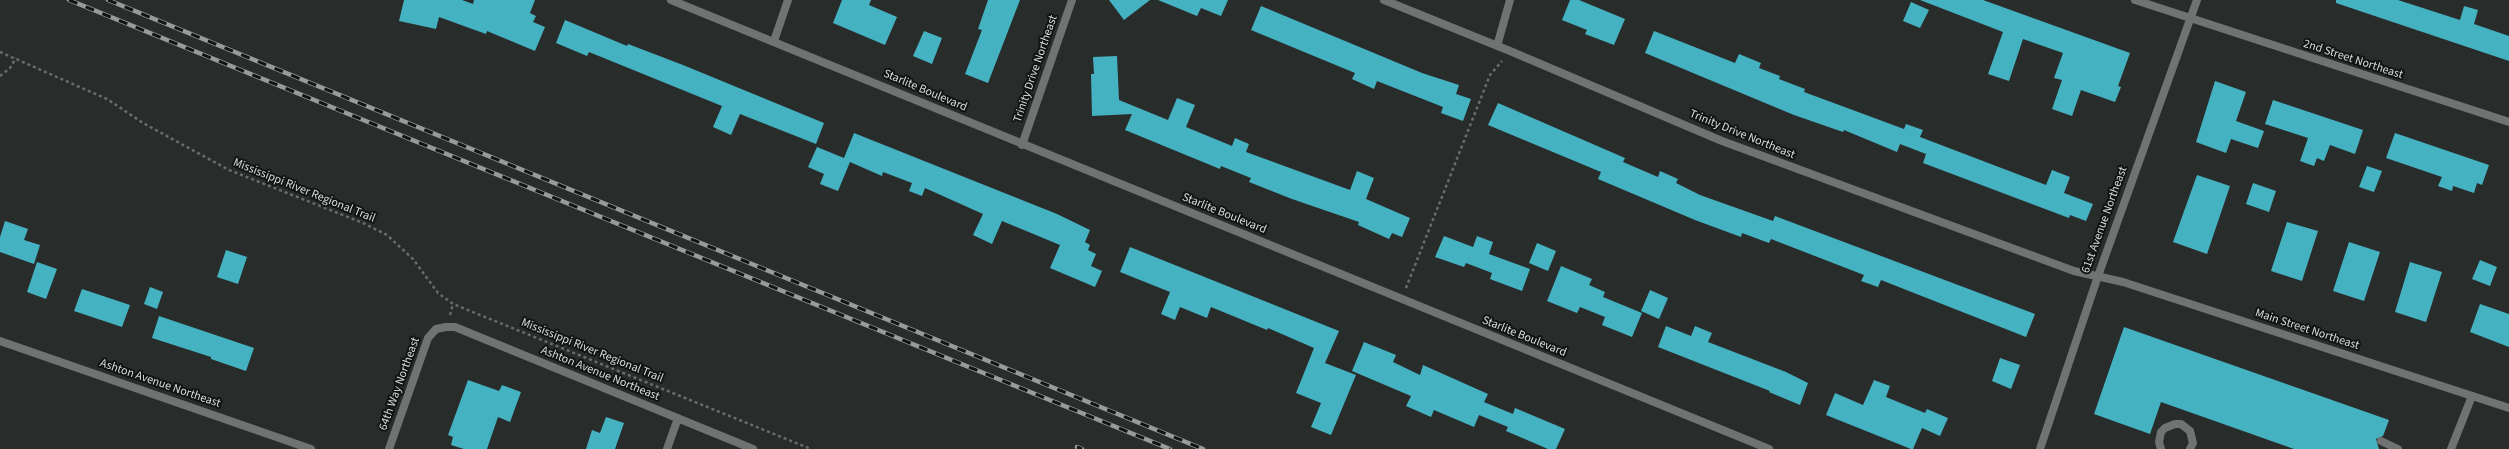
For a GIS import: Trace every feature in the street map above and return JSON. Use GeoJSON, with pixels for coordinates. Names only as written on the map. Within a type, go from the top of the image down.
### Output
{"type":"FeatureCollection","features":[{"type":"Feature","properties":{"kind":"street","name":"Starlite Boulevard"},"geometry":{"type":"LineString","coordinates":[[671,0],[774,41],[1022,145],[1769,449]]}},
{"type":"Feature","properties":{"kind":"street"},"geometry":{"type":"LineString","coordinates":[[774,41],[788,0]]}},
{"type":"Feature","properties":{"kind":"street","name":"Trinity Drive Northeast"},"geometry":{"type":"LineString","coordinates":[[1022,145],[1072,0]]}},
{"type":"Feature","properties":{"kind":"street","name":"Trinity Drive Northeast"},"geometry":{"type":"LineString","coordinates":[[1384,0],[1510,50],[1722,141],[2074,271],[2098,276]]}},
{"type":"Feature","properties":{"kind":"street"},"geometry":{"type":"LineString","coordinates":[[1497,46],[1510,0]]}},
{"type":"Feature","properties":{"kind":"street","name":"2nd Street Northeast"},"geometry":{"type":"LineString","coordinates":[[2135,0],[2190,20],[2509,122]]}},
{"type":"Feature","properties":{"kind":"street","name":"61st Avenue Northeast"},"geometry":{"type":"LineString","coordinates":[[2040,449],[2098,276],[2197,0]]}},
{"type":"Feature","properties":{"kind":"street","name":"Main Street Northeast"},"geometry":{"type":"LineString","coordinates":[[2098,276],[2123,282],[2509,408]]}},
{"type":"Feature","properties":{"kind":"street","name":"Ashton Avenue Northeast"},"geometry":{"type":"LineString","coordinates":[[436,329],[455,327],[753,449]]}},
{"type":"Feature","properties":{"kind":"street","name":"64th Way Northeast"},"geometry":{"type":"LineString","coordinates":[[389,449],[428,338],[436,329]]}},
{"type":"Feature","properties":{"kind":"street","name":"Ashton Avenue Northeast"},"geometry":{"type":"LineString","coordinates":[[0,341],[311,449]]}},
{"type":"Feature","properties":{"kind":"street"},"geometry":{"type":"LineString","coordinates":[[2451,449],[2472,396]]}},
{"type":"Feature","properties":{"kind":"street"},"geometry":{"type":"LineString","coordinates":[[667,449],[678,418]]}},
{"type":"Feature","properties":{"kind":"street"},"geometry":{"type":"LineString","coordinates":[[2161,449],[2159,442],[2161,432],[2164,428],[2175,424],[2181,424],[2190,431],[2192,437],[2191,449]]}},
{"type":"Feature","properties":{"kind":"street"},"geometry":{"type":"LineString","coordinates":[[2381,441],[2398,449]]}},
{"type":"Feature","properties":{"kind":"path"},"geometry":{"type":"LineString","coordinates":[[1402,300],[1490,75],[1510,50]]}},
{"type":"Feature","properties":{"kind":"path","name":"Mississippi River Regional Trail"},"geometry":{"type":"LineString","coordinates":[[0,52],[107,99],[143,123],[229,170],[364,223],[387,235],[413,259],[438,293],[453,304],[811,449]]}},
{"type":"Feature","properties":{"kind":"path"},"geometry":{"type":"LineString","coordinates":[[0,76],[10,68],[16,58]]}},
{"type":"Feature","properties":{"kind":"building"},"geometry":{"type":"Polygon","coordinates":[[[404,0],[462,0],[473,4],[474,0],[535,0],[530,13],[536,16],[533,22],[545,27],[535,51],[487,31],[486,34],[439,17],[436,29],[399,21],[404,0]]]}},
{"type":"Feature","properties":{"kind":"building"},"geometry":{"type":"Polygon","coordinates":[[[842,0],[871,0],[869,5],[897,17],[885,45],[833,23],[842,0]]]}},
{"type":"Feature","properties":{"kind":"building"},"geometry":{"type":"Polygon","coordinates":[[[988,0],[1020,0],[988,83],[965,74],[982,30],[978,29],[988,0]]]}},
{"type":"Feature","properties":{"kind":"building"},"geometry":{"type":"Polygon","coordinates":[[[1109,0],[1150,0],[1124,20],[1109,0]]]}},
{"type":"Feature","properties":{"kind":"building"},"geometry":{"type":"Polygon","coordinates":[[[1158,0],[1228,0],[1221,16],[1201,8],[1197,16],[1158,0]]]}},
{"type":"Feature","properties":{"kind":"building"},"geometry":{"type":"Polygon","coordinates":[[[1570,0],[1579,0],[1625,19],[1614,45],[1585,34],[1587,30],[1562,20],[1570,0]]]}},
{"type":"Feature","properties":{"kind":"building"},"geometry":{"type":"Polygon","coordinates":[[[1920,0],[1983,0],[2130,53],[2118,86],[2121,87],[2115,102],[2081,90],[2072,116],[2052,109],[2062,80],[2054,78],[2063,53],[2023,39],[2009,81],[1988,74],[2003,32],[1920,0]]]}},
{"type":"Feature","properties":{"kind":"building"},"geometry":{"type":"Polygon","coordinates":[[[2336,0],[2398,0],[2460,20],[2464,6],[2478,10],[2474,24],[2509,36],[2509,61],[2336,3],[2336,0]]]}},
{"type":"Feature","properties":{"kind":"building"},"geometry":{"type":"Polygon","coordinates":[[[1911,2],[1929,10],[1920,28],[1903,21],[1911,2]]]}},
{"type":"Feature","properties":{"kind":"building"},"geometry":{"type":"Polygon","coordinates":[[[1261,6],[1422,73],[1459,85],[1456,94],[1471,99],[1463,121],[1441,113],[1443,107],[1377,81],[1374,89],[1352,79],[1355,73],[1251,30],[1261,6]]]}},
{"type":"Feature","properties":{"kind":"building"},"geometry":{"type":"Polygon","coordinates":[[[565,20],[627,46],[628,44],[683,65],[824,123],[816,144],[740,114],[731,135],[713,127],[722,106],[589,52],[587,56],[556,43],[565,20]]]}},
{"type":"Feature","properties":{"kind":"building"},"geometry":{"type":"Polygon","coordinates":[[[924,31],[942,38],[932,64],[913,56],[924,31]]]}},
{"type":"Feature","properties":{"kind":"building"},"geometry":{"type":"Polygon","coordinates":[[[1654,31],[1735,63],[1739,54],[1761,63],[1759,68],[1780,76],[1779,79],[1805,89],[1804,92],[1904,129],[1906,124],[1923,130],[1920,137],[2046,185],[2052,170],[2070,177],[2064,193],[2093,204],[2086,221],[2070,215],[2069,218],[1923,163],[1926,154],[1900,144],[1897,152],[1844,130],[1843,132],[1794,115],[1645,53],[1654,31]]]}},
{"type":"Feature","properties":{"kind":"building"},"geometry":{"type":"Polygon","coordinates":[[[1117,56],[1119,100],[1168,120],[1177,98],[1195,105],[1186,127],[1232,146],[1235,138],[1249,144],[1246,152],[1350,190],[1357,171],[1374,178],[1366,199],[1410,218],[1402,237],[1392,233],[1389,239],[1358,225],[1359,222],[1292,199],[1249,182],[1251,178],[1221,166],[1220,169],[1125,130],[1132,114],[1092,116],[1091,74],[1094,74],[1093,57],[1117,56]]]}},
{"type":"Feature","properties":{"kind":"building"},"geometry":{"type":"Polygon","coordinates":[[[2215,81],[2246,92],[2236,121],[2264,131],[2258,148],[2231,139],[2226,153],[2196,142],[2215,81]]]}},
{"type":"Feature","properties":{"kind":"building"},"geometry":{"type":"Polygon","coordinates":[[[2273,100],[2363,130],[2355,154],[2330,145],[2324,161],[2317,158],[2314,166],[2300,161],[2308,138],[2265,124],[2273,100]]]}},
{"type":"Feature","properties":{"kind":"building"},"geometry":{"type":"Polygon","coordinates":[[[1498,103],[1625,158],[1623,162],[1658,177],[1660,171],[1678,179],[1676,183],[1700,195],[1773,221],[1775,216],[2035,314],[2026,337],[1881,280],[1878,287],[1861,281],[1864,275],[1771,239],[1769,243],[1742,233],[1741,237],[1695,220],[1598,179],[1601,172],[1488,125],[1498,103]]]}},
{"type":"Feature","properties":{"kind":"building"},"geometry":{"type":"Polygon","coordinates":[[[854,133],[1057,214],[1090,230],[1085,242],[1090,245],[1088,250],[1096,254],[1091,266],[1102,271],[1095,287],[1050,268],[1060,245],[1002,221],[992,244],[973,235],[983,214],[925,188],[922,196],[909,191],[912,183],[883,172],[882,176],[850,162],[838,191],[820,184],[824,174],[808,167],[817,147],[844,158],[854,133]]]}},
{"type":"Feature","properties":{"kind":"building"},"geometry":{"type":"Polygon","coordinates":[[[2395,133],[2489,165],[2482,185],[2477,183],[2474,193],[2453,186],[2452,191],[2438,186],[2442,177],[2386,158],[2395,133]]]}},
{"type":"Feature","properties":{"kind":"building"},"geometry":{"type":"Polygon","coordinates":[[[2367,166],[2382,171],[2374,192],[2359,187],[2367,166]]]}},
{"type":"Feature","properties":{"kind":"building"},"geometry":{"type":"Polygon","coordinates":[[[2197,175],[2230,186],[2207,254],[2173,242],[2197,175]]]}},
{"type":"Feature","properties":{"kind":"building"},"geometry":{"type":"Polygon","coordinates":[[[2253,183],[2276,191],[2269,212],[2246,204],[2253,183]]]}},
{"type":"Feature","properties":{"kind":"building"},"geometry":{"type":"Polygon","coordinates":[[[5,221],[28,229],[24,240],[40,245],[34,264],[0,252],[0,237],[5,221]]]}},
{"type":"Feature","properties":{"kind":"building"},"geometry":{"type":"Polygon","coordinates":[[[2287,222],[2318,231],[2302,281],[2271,271],[2287,222]]]}},
{"type":"Feature","properties":{"kind":"building"},"geometry":{"type":"Polygon","coordinates":[[[1444,236],[1473,247],[1477,236],[1493,242],[1489,254],[1530,269],[1522,291],[1490,279],[1492,273],[1466,263],[1464,267],[1435,257],[1444,236]]]}},
{"type":"Feature","properties":{"kind":"building"},"geometry":{"type":"Polygon","coordinates":[[[2349,242],[2380,252],[2364,301],[2333,291],[2349,242]]]}},
{"type":"Feature","properties":{"kind":"building"},"geometry":{"type":"Polygon","coordinates":[[[1537,243],[1556,251],[1548,271],[1529,263],[1537,243]]]}},
{"type":"Feature","properties":{"kind":"building"},"geometry":{"type":"Polygon","coordinates":[[[1130,247],[1339,331],[1325,363],[1356,375],[1331,435],[1311,427],[1321,403],[1296,393],[1314,348],[1268,328],[1267,330],[1211,307],[1207,318],[1180,307],[1175,320],[1161,314],[1170,292],[1120,272],[1130,247]]]}},
{"type":"Feature","properties":{"kind":"building"},"geometry":{"type":"Polygon","coordinates":[[[226,250],[247,257],[238,284],[217,277],[226,250]]]}},
{"type":"Feature","properties":{"kind":"building"},"geometry":{"type":"Polygon","coordinates":[[[2480,260],[2497,267],[2490,286],[2472,279],[2480,260]]]}},
{"type":"Feature","properties":{"kind":"building"},"geometry":{"type":"Polygon","coordinates":[[[37,262],[57,269],[46,299],[27,292],[37,262]]]}},
{"type":"Feature","properties":{"kind":"building"},"geometry":{"type":"Polygon","coordinates":[[[2410,262],[2442,272],[2426,322],[2395,312],[2410,262]]]}},
{"type":"Feature","properties":{"kind":"building"},"geometry":{"type":"Polygon","coordinates":[[[1561,266],[1592,279],[1589,285],[1605,292],[1603,297],[1642,313],[1632,337],[1602,325],[1605,317],[1580,307],[1577,313],[1547,301],[1561,266]]]}},
{"type":"Feature","properties":{"kind":"building"},"geometry":{"type":"Polygon","coordinates":[[[150,287],[163,292],[157,309],[144,304],[150,287]]]}},
{"type":"Feature","properties":{"kind":"building"},"geometry":{"type":"Polygon","coordinates":[[[82,289],[130,305],[122,327],[74,311],[82,289]]]}},
{"type":"Feature","properties":{"kind":"building"},"geometry":{"type":"Polygon","coordinates":[[[1650,290],[1668,298],[1659,319],[1641,311],[1650,290]]]}},
{"type":"Feature","properties":{"kind":"building"},"geometry":{"type":"Polygon","coordinates":[[[2480,304],[2509,314],[2509,347],[2470,332],[2480,304]]]}},
{"type":"Feature","properties":{"kind":"building"},"geometry":{"type":"Polygon","coordinates":[[[159,316],[254,348],[246,371],[211,359],[211,357],[152,338],[159,316]]]}},
{"type":"Feature","properties":{"kind":"building"},"geometry":{"type":"Polygon","coordinates":[[[1666,326],[1691,336],[1695,326],[1712,333],[1708,342],[1786,372],[1808,383],[1800,405],[1769,392],[1770,391],[1658,347],[1666,326]]]}},
{"type":"Feature","properties":{"kind":"building"},"geometry":{"type":"Polygon","coordinates":[[[2124,327],[2389,420],[2383,436],[2376,439],[2379,449],[2294,449],[2161,402],[2150,434],[2094,414],[2124,327]]]}},
{"type":"Feature","properties":{"kind":"building"},"geometry":{"type":"Polygon","coordinates":[[[1364,342],[1396,355],[1393,362],[1420,375],[1423,365],[1488,394],[1484,402],[1513,414],[1515,408],[1565,429],[1556,449],[1548,449],[1506,431],[1508,427],[1479,415],[1474,427],[1434,410],[1431,417],[1406,406],[1411,396],[1352,371],[1364,342]]]}},
{"type":"Feature","properties":{"kind":"building"},"geometry":{"type":"Polygon","coordinates":[[[2000,358],[2020,365],[2011,389],[1992,381],[2000,358]]]}},
{"type":"Feature","properties":{"kind":"building"},"geometry":{"type":"Polygon","coordinates":[[[468,380],[499,391],[502,385],[521,392],[510,422],[498,417],[487,449],[464,449],[451,445],[453,437],[448,435],[468,380]]]}},
{"type":"Feature","properties":{"kind":"building"},"geometry":{"type":"Polygon","coordinates":[[[1874,380],[1890,386],[1886,397],[1925,413],[1927,409],[1948,418],[1940,436],[1922,428],[1913,449],[1911,449],[1826,415],[1835,393],[1863,405],[1874,380]]]}},
{"type":"Feature","properties":{"kind":"building"},"geometry":{"type":"Polygon","coordinates":[[[606,417],[624,423],[615,449],[586,449],[592,430],[600,433],[606,417]]]}},
{"type":"Feature","properties":{"kind":"railway"},"geometry":{"type":"LineString","coordinates":[[69,0],[1170,449]]}},
{"type":"Feature","properties":{"kind":"railway"},"geometry":{"type":"LineString","coordinates":[[108,0],[1203,449]]}},
{"type":"Feature","properties":{"kind":"railway"},"geometry":{"type":"LineString","coordinates":[[1077,447],[1082,449]]}}]}
